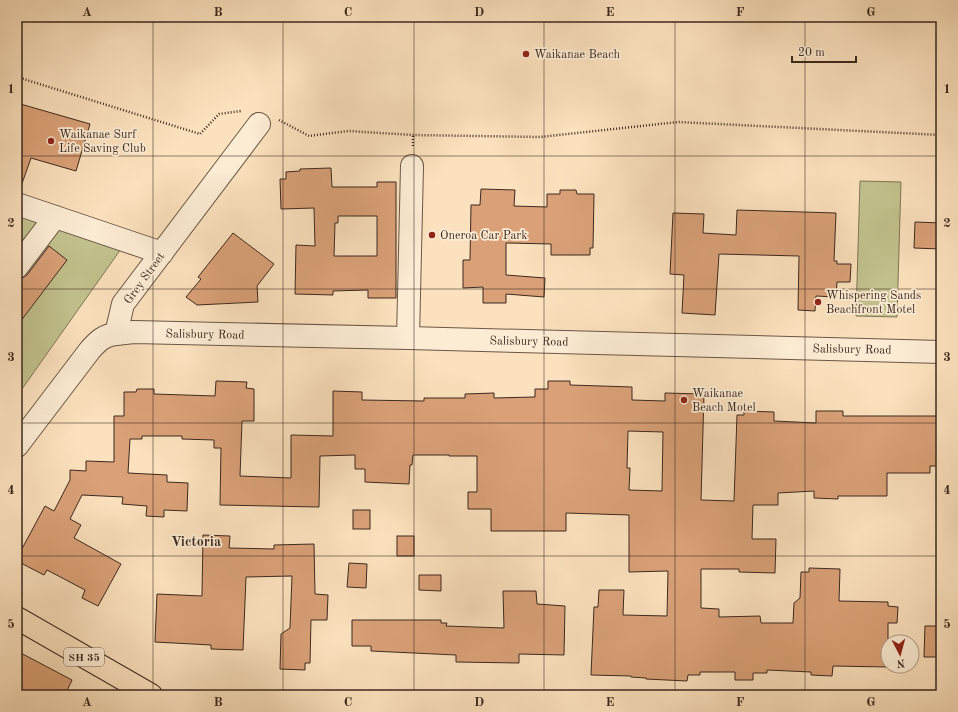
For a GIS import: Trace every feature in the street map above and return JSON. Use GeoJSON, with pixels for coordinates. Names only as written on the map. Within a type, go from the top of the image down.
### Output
{"type":"FeatureCollection","features":[{"type":"Feature","properties":{"kind":"highway","name":"SH 35"},"geometry":{"type":"LineString","coordinates":[[17,618],[151,695]]}},
{"type":"Feature","properties":{"kind":"street","name":"Grey Street"},"geometry":{"type":"LineString","coordinates":[[116,334],[123,304],[162,253],[258,118]]}},
{"type":"Feature","properties":{"kind":"street"},"geometry":{"type":"LineString","coordinates":[[408,338],[412,166]]}},
{"type":"Feature","properties":{"kind":"street"},"geometry":{"type":"LineString","coordinates":[[17,204],[162,253]]}},
{"type":"Feature","properties":{"kind":"street"},"geometry":{"type":"LineString","coordinates":[[17,267],[55,217]]}},
{"type":"Feature","properties":{"kind":"street","name":"Salisbury Road"},"geometry":{"type":"LineString","coordinates":[[116,334],[134,332],[941,352]]}},
{"type":"Feature","properties":{"kind":"street"},"geometry":{"type":"LineString","coordinates":[[17,446],[97,341],[107,335],[116,334]]}},
{"type":"Feature","properties":{"kind":"path"},"geometry":{"type":"LineString","coordinates":[[17,77],[200,134],[219,114],[280,120],[309,136],[348,131],[540,137],[678,122],[941,135]]}},
{"type":"Feature","properties":{"kind":"green space"},"geometry":{"type":"Polygon","coordinates":[[[860,181],[901,182],[897,317],[856,316],[860,181]]]}},
{"type":"Feature","properties":{"kind":"green space"},"geometry":{"type":"Polygon","coordinates":[[[17,201],[133,232],[17,396],[17,201]]]}},
{"type":"Feature","properties":{"kind":"building","name":"Waikanae Surf Life Saving Club"},"geometry":{"type":"Polygon","coordinates":[[[17,103],[90,124],[76,171],[31,158],[20,189],[17,189],[17,103]]]}},
{"type":"Feature","properties":{"kind":"building"},"geometry":{"type":"Polygon","coordinates":[[[331,168],[332,187],[377,187],[377,182],[396,182],[396,298],[368,298],[368,290],[333,291],[333,295],[295,294],[296,245],[315,246],[314,208],[281,209],[280,179],[286,179],[286,172],[300,171],[300,169],[331,168]],[[338,216],[338,223],[335,223],[334,256],[377,256],[377,216],[338,216]]]}},
{"type":"Feature","properties":{"kind":"building"},"geometry":{"type":"Polygon","coordinates":[[[481,189],[515,190],[514,206],[547,207],[547,194],[560,194],[560,190],[576,190],[577,194],[594,194],[593,248],[590,248],[590,255],[551,255],[551,244],[506,243],[506,275],[545,278],[544,297],[506,294],[506,303],[483,303],[483,287],[463,288],[463,260],[470,260],[471,205],[480,205],[481,189]]]}},
{"type":"Feature","properties":{"kind":"building"},"geometry":{"type":"Polygon","coordinates":[[[737,210],[836,213],[834,261],[837,261],[837,264],[851,264],[850,282],[837,282],[836,297],[816,296],[815,311],[798,310],[799,256],[719,254],[715,315],[682,313],[684,275],[670,274],[673,213],[704,214],[703,233],[736,235],[737,210]]]}},
{"type":"Feature","properties":{"kind":"building"},"geometry":{"type":"Polygon","coordinates":[[[915,222],[941,223],[941,249],[914,248],[915,222]]]}},
{"type":"Feature","properties":{"kind":"building"},"geometry":{"type":"Polygon","coordinates":[[[233,233],[274,264],[257,286],[258,302],[197,305],[186,297],[201,279],[198,277],[233,233]]]}},
{"type":"Feature","properties":{"kind":"building"},"geometry":{"type":"Polygon","coordinates":[[[49,246],[67,260],[17,326],[17,284],[27,275],[49,246]]]}},
{"type":"Feature","properties":{"kind":"building"},"geometry":{"type":"Polygon","coordinates":[[[216,381],[247,382],[246,388],[254,389],[254,421],[242,421],[240,476],[291,478],[291,435],[333,436],[333,391],[362,392],[362,400],[424,401],[424,398],[465,398],[465,394],[494,393],[494,398],[535,397],[535,389],[548,389],[548,381],[570,381],[570,385],[632,387],[632,400],[665,401],[665,393],[704,394],[701,500],[734,501],[737,415],[744,415],[744,411],[774,412],[774,421],[816,423],[816,411],[843,411],[843,416],[941,416],[941,466],[930,466],[930,473],[887,473],[887,496],[838,496],[838,499],[814,498],[814,491],[778,493],[778,505],[753,505],[752,539],[776,539],[775,573],[739,572],[739,569],[701,569],[701,608],[719,609],[719,617],[760,616],[761,623],[793,623],[794,603],[800,598],[801,572],[809,572],[809,568],[840,569],[839,601],[888,602],[888,606],[898,607],[897,623],[888,623],[888,634],[880,634],[880,667],[833,666],[832,676],[811,675],[811,672],[767,670],[767,673],[753,673],[753,680],[735,680],[735,672],[700,672],[700,675],[688,675],[687,681],[646,679],[631,676],[591,675],[594,607],[598,607],[599,590],[624,590],[623,615],[667,616],[668,571],[629,572],[629,515],[566,513],[566,531],[491,531],[491,509],[468,509],[468,492],[477,492],[477,456],[413,455],[412,465],[410,465],[409,484],[365,482],[365,469],[355,469],[355,455],[320,456],[319,507],[220,505],[221,448],[214,448],[214,440],[182,439],[182,436],[142,436],[142,439],[130,439],[128,473],[167,475],[167,482],[188,483],[187,511],[164,510],[164,517],[146,516],[147,506],[122,504],[123,497],[82,495],[70,519],[81,525],[74,538],[121,564],[98,606],[82,598],[85,590],[47,570],[44,575],[17,561],[17,558],[45,506],[54,511],[70,480],[70,470],[86,471],[86,461],[114,462],[114,416],[124,416],[124,392],[136,392],[137,389],[154,389],[154,394],[215,396],[216,381]],[[628,431],[627,468],[630,468],[629,490],[662,491],[663,432],[628,431]]]}},
{"type":"Feature","properties":{"kind":"building"},"geometry":{"type":"Polygon","coordinates":[[[353,510],[370,510],[370,529],[353,529],[353,510]]]}},
{"type":"Feature","properties":{"kind":"building"},"geometry":{"type":"Polygon","coordinates":[[[203,535],[230,536],[229,548],[274,549],[274,545],[314,544],[315,594],[328,595],[327,620],[311,620],[310,663],[305,663],[305,670],[280,669],[281,634],[290,628],[292,576],[246,577],[243,650],[211,649],[211,645],[155,642],[157,594],[202,596],[203,535]]]}},
{"type":"Feature","properties":{"kind":"building"},"geometry":{"type":"Polygon","coordinates":[[[397,536],[414,536],[414,556],[397,556],[397,536]]]}},
{"type":"Feature","properties":{"kind":"building"},"geometry":{"type":"Polygon","coordinates":[[[349,563],[367,564],[366,588],[347,587],[349,563]]]}},
{"type":"Feature","properties":{"kind":"building"},"geometry":{"type":"Polygon","coordinates":[[[419,575],[441,575],[441,591],[419,590],[419,575]]]}},
{"type":"Feature","properties":{"kind":"building"},"geometry":{"type":"Polygon","coordinates":[[[503,591],[536,591],[537,604],[565,606],[564,655],[519,654],[519,663],[456,662],[456,655],[371,651],[371,646],[352,646],[352,620],[441,620],[441,623],[447,623],[446,626],[504,628],[503,591]]]}},
{"type":"Feature","properties":{"kind":"building"},"geometry":{"type":"Polygon","coordinates":[[[925,626],[941,626],[941,657],[924,657],[925,626]]]}},
{"type":"Feature","properties":{"kind":"building"},"geometry":{"type":"Polygon","coordinates":[[[17,651],[72,680],[65,695],[17,695],[17,651]]]}},
{"type":"Feature","properties":{"kind":"place","name":"Waikanae Beach"},"geometry":{"type":"Point","coordinates":[526,54]}},
{"type":"Feature","properties":{"kind":"place","name":"Waikanae Surf Life Saving Club"},"geometry":{"type":"Point","coordinates":[51,141]}},
{"type":"Feature","properties":{"kind":"place","name":"Oneroa Car Park"},"geometry":{"type":"Point","coordinates":[432,235]}},
{"type":"Feature","properties":{"kind":"place","name":"Whispering Sands Beachfront Motel"},"geometry":{"type":"Point","coordinates":[818,302]}},
{"type":"Feature","properties":{"kind":"place","name":"Waikanae Beach Motel"},"geometry":{"type":"Point","coordinates":[684,400]}},
{"type":"Feature","properties":{"kind":"district","name":"Victoria"},"geometry":{"type":"Point","coordinates":[196,541]}}]}
